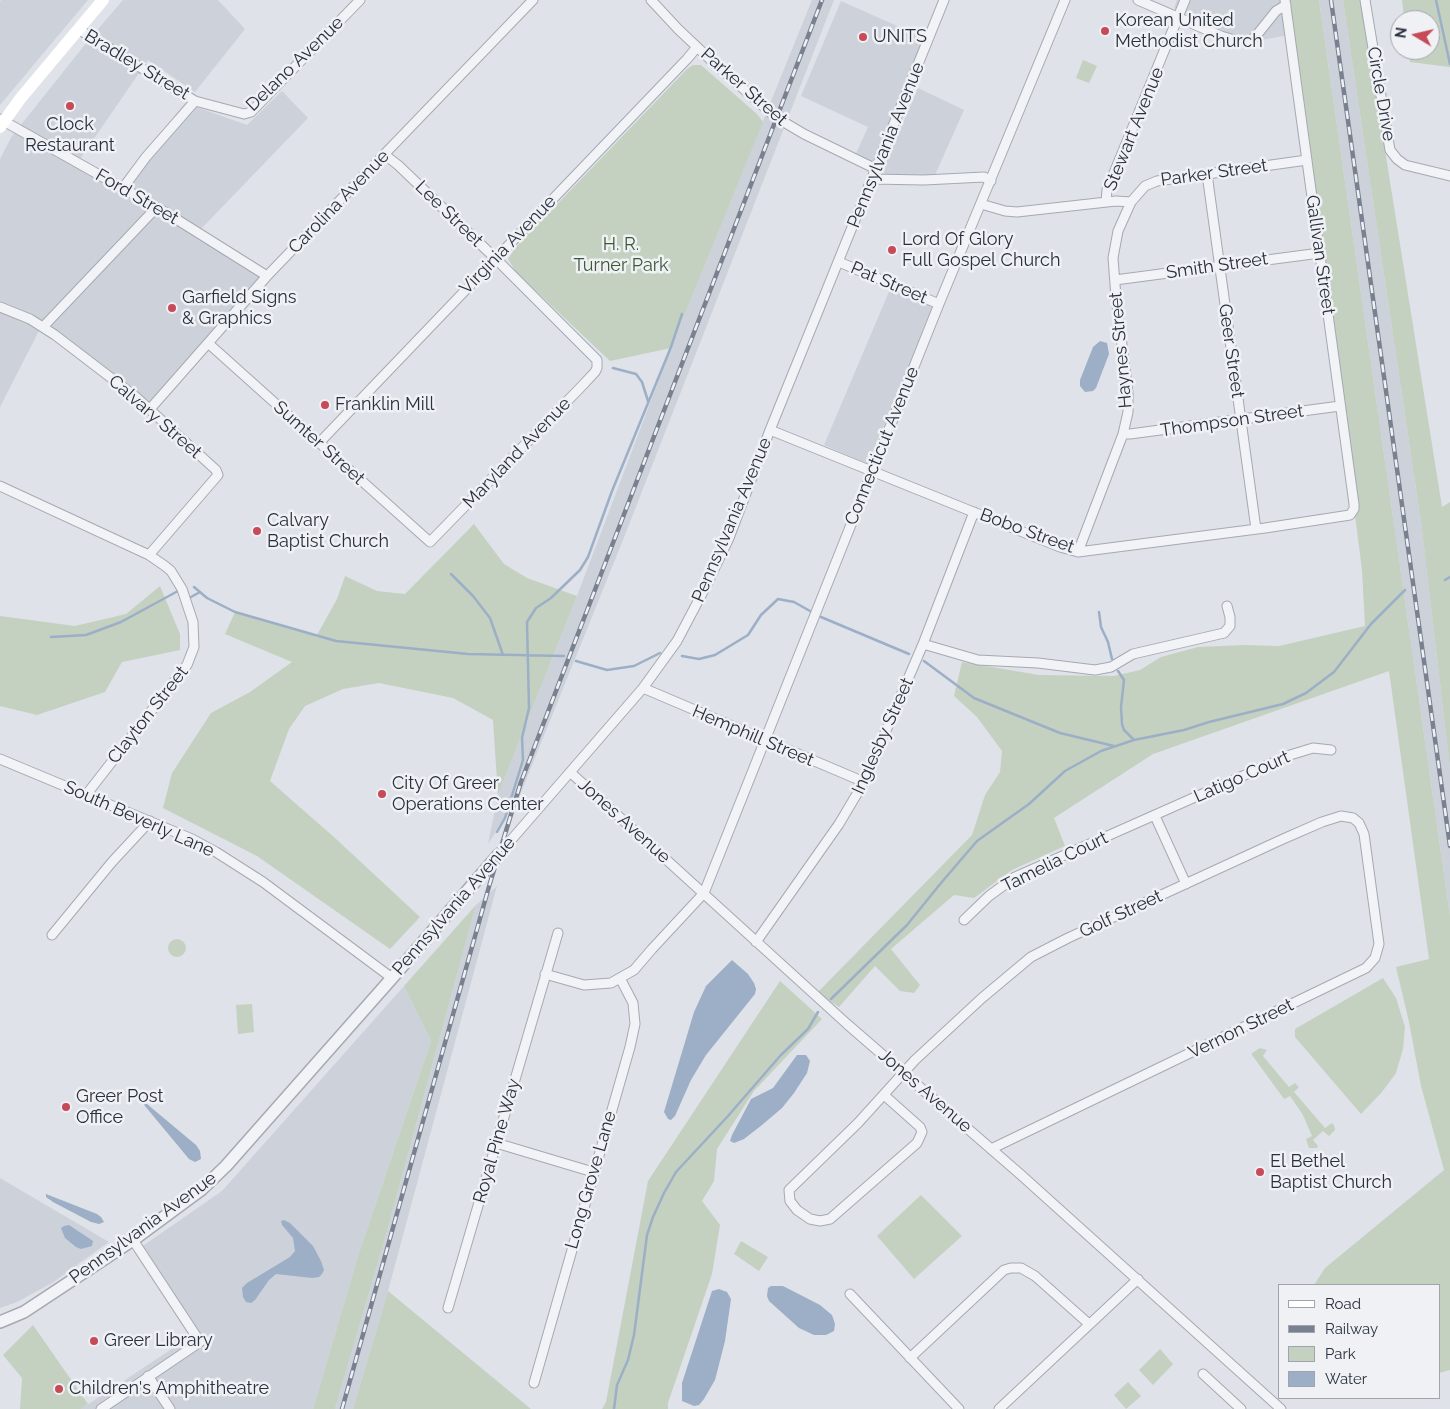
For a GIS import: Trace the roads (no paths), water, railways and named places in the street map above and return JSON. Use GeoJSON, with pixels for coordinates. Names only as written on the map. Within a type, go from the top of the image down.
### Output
{"type":"FeatureCollection","features":[{"type":"Feature","properties":{"kind":"main road"},"geometry":{"type":"LineString","coordinates":[[1,122],[100,1]]}},
{"type":"Feature","properties":{"kind":"street","name":"Delano Avenue"},"geometry":{"type":"LineString","coordinates":[[195,101],[239,114],[251,112],[360,0]]}},
{"type":"Feature","properties":{"kind":"street","name":"Carolina Avenue"},"geometry":{"type":"LineString","coordinates":[[150,409],[268,276],[533,0]]}},
{"type":"Feature","properties":{"kind":"street","name":"Parker Street"},"geometry":{"type":"LineString","coordinates":[[651,0],[697,47],[783,123],[876,169]]}},
{"type":"Feature","properties":{"kind":"street","name":"Pennsylvania Avenue"},"geometry":{"type":"LineString","coordinates":[[0,1322],[24,1312],[133,1240],[202,1189],[226,1166],[392,978],[643,688],[677,641],[706,588],[729,538],[770,430],[944,0]]}},
{"type":"Feature","properties":{"kind":"street","name":"Connecticut Avenue"},"geometry":{"type":"LineString","coordinates":[[704,893],[939,304],[1065,0]]}},
{"type":"Feature","properties":{"kind":"street"},"geometry":{"type":"LineString","coordinates":[[1138,0],[1221,36],[1238,40],[1250,40],[1256,36],[1276,11],[1286,2]]}},
{"type":"Feature","properties":{"kind":"street","name":"Stewart Avenue"},"geometry":{"type":"LineString","coordinates":[[1106,202],[1107,190],[1185,0]]}},
{"type":"Feature","properties":{"kind":"street","name":"Circle Drive"},"geometry":{"type":"LineString","coordinates":[[1365,0],[1390,150],[1405,165],[1450,176]]}},
{"type":"Feature","properties":{"kind":"street","name":"Gallivan Street"},"geometry":{"type":"LineString","coordinates":[[1286,2],[1354,510]]}},
{"type":"Feature","properties":{"kind":"street","name":"Bradley Street"},"geometry":{"type":"LineString","coordinates":[[78,29],[195,101]]}},
{"type":"Feature","properties":{"kind":"street","name":"Virginia Avenue"},"geometry":{"type":"LineString","coordinates":[[319,443],[697,47]]}},
{"type":"Feature","properties":{"kind":"street"},"geometry":{"type":"LineString","coordinates":[[122,188],[146,157],[195,101]]}},
{"type":"Feature","properties":{"kind":"street","name":"Ford Street"},"geometry":{"type":"LineString","coordinates":[[1,122],[122,188],[268,276]]}},
{"type":"Feature","properties":{"kind":"street","name":"Lee Street"},"geometry":{"type":"LineString","coordinates":[[385,155],[398,165],[495,258],[597,360]]}},
{"type":"Feature","properties":{"kind":"street","name":"Parker Street"},"geometry":{"type":"LineString","coordinates":[[1131,202],[1140,190],[1151,182],[1307,160]]}},
{"type":"Feature","properties":{"kind":"street","name":"Geer Street"},"geometry":{"type":"LineString","coordinates":[[1207,174],[1256,529]]}},
{"type":"Feature","properties":{"kind":"street"},"geometry":{"type":"LineString","coordinates":[[872,179],[924,180],[984,177],[991,181]]}},
{"type":"Feature","properties":{"kind":"street"},"geometry":{"type":"LineString","coordinates":[[981,204],[1005,211],[1018,212],[1106,202],[1131,202]]}},
{"type":"Feature","properties":{"kind":"street","name":"Haynes Street"},"geometry":{"type":"LineString","coordinates":[[1078,552],[1123,434],[1128,412],[1128,393],[1113,258],[1121,222],[1131,202]]}},
{"type":"Feature","properties":{"kind":"street"},"geometry":{"type":"LineString","coordinates":[[43,327],[156,208]]}},
{"type":"Feature","properties":{"kind":"street","name":"Smith Street"},"geometry":{"type":"LineString","coordinates":[[1115,280],[1320,253]]}},
{"type":"Feature","properties":{"kind":"street","name":"Pat Street"},"geometry":{"type":"LineString","coordinates":[[839,262],[939,304]]}},
{"type":"Feature","properties":{"kind":"street","name":"Calvary Street"},"geometry":{"type":"LineString","coordinates":[[0,307],[30,319],[43,327],[129,391],[216,470],[218,475],[149,555]]}},
{"type":"Feature","properties":{"kind":"street","name":"Sumter Street"},"geometry":{"type":"LineString","coordinates":[[208,343],[430,542]]}},
{"type":"Feature","properties":{"kind":"street","name":"Maryland Avenue"},"geometry":{"type":"LineString","coordinates":[[430,542],[595,372],[597,360]]}},
{"type":"Feature","properties":{"kind":"street","name":"Thompson Street"},"geometry":{"type":"LineString","coordinates":[[1123,434],[1340,406]]}},
{"type":"Feature","properties":{"kind":"street","name":"Bobo Street"},"geometry":{"type":"LineString","coordinates":[[770,430],[1060,547],[1078,552],[1343,517],[1350,515],[1354,510]]}},
{"type":"Feature","properties":{"kind":"street","name":"Clayton Street"},"geometry":{"type":"LineString","coordinates":[[0,486],[149,555],[171,571],[182,589],[193,622],[194,647],[187,665],[86,795]]}},
{"type":"Feature","properties":{"kind":"street","name":"Inglesby Street"},"geometry":{"type":"LineString","coordinates":[[756,942],[839,824],[864,782],[923,644],[974,512]]}},
{"type":"Feature","properties":{"kind":"street"},"geometry":{"type":"LineString","coordinates":[[923,644],[978,660],[1038,663],[1095,670],[1111,667],[1133,654],[1224,633],[1230,626],[1227,606]]}},
{"type":"Feature","properties":{"kind":"street","name":"Hemphill Street"},"geometry":{"type":"LineString","coordinates":[[643,688],[864,782]]}},
{"type":"Feature","properties":{"kind":"street","name":"Latigo Court"},"geometry":{"type":"LineString","coordinates":[[1155,816],[1290,755],[1313,748],[1331,750]]}},
{"type":"Feature","properties":{"kind":"street","name":"South Beverly Lane"},"geometry":{"type":"LineString","coordinates":[[0,759],[192,838],[237,864],[392,978]]}},
{"type":"Feature","properties":{"kind":"street","name":"Jones Avenue"},"geometry":{"type":"LineString","coordinates":[[570,772],[756,942],[991,1149],[1281,1409]]}},
{"type":"Feature","properties":{"kind":"street"},"geometry":{"type":"LineString","coordinates":[[1155,816],[1186,884]]}},
{"type":"Feature","properties":{"kind":"street","name":"Tamelia Court"},"geometry":{"type":"LineString","coordinates":[[964,920],[998,888],[1015,877],[1155,816]]}},
{"type":"Feature","properties":{"kind":"street","name":"Golf Street"},"geometry":{"type":"LineString","coordinates":[[884,1095],[920,1127],[922,1132],[917,1143],[830,1219],[820,1221],[810,1219],[796,1210],[790,1201],[789,1190],[884,1095],[915,1060],[982,998],[1031,957],[1068,938],[1283,839],[1338,816],[1356,820],[1362,826],[1364,834]]}},
{"type":"Feature","properties":{"kind":"street"},"geometry":{"type":"LineString","coordinates":[[52,934],[112,862],[150,821]]}},
{"type":"Feature","properties":{"kind":"street","name":"Vernon Street"},"geometry":{"type":"LineString","coordinates":[[991,1149],[1366,968],[1375,958],[1378,944],[1364,834]]}},
{"type":"Feature","properties":{"kind":"street"},"geometry":{"type":"LineString","coordinates":[[545,974],[584,985],[612,983],[634,970],[704,893]]}},
{"type":"Feature","properties":{"kind":"street","name":"Royal Pine Way"},"geometry":{"type":"LineString","coordinates":[[448,1308],[558,932]]}},
{"type":"Feature","properties":{"kind":"street","name":"Long Grove Lane"},"geometry":{"type":"LineString","coordinates":[[534,1383],[635,1024],[632,1003],[620,978]]}},
{"type":"Feature","properties":{"kind":"street"},"geometry":{"type":"LineString","coordinates":[[496,1143],[593,1172]]}},
{"type":"Feature","properties":{"kind":"street"},"geometry":{"type":"LineString","coordinates":[[101,1409],[200,1342],[133,1240]]}},
{"type":"Feature","properties":{"kind":"street"},"geometry":{"type":"LineString","coordinates":[[910,1358],[1004,1270],[1011,1268],[1020,1268],[1035,1276],[1089,1324]]}},
{"type":"Feature","properties":{"kind":"street"},"geometry":{"type":"LineString","coordinates":[[999,1409],[1138,1280]]}},
{"type":"Feature","properties":{"kind":"street"},"geometry":{"type":"LineString","coordinates":[[850,1294],[959,1409]]}},
{"type":"Feature","properties":{"kind":"street"},"geometry":{"type":"LineString","coordinates":[[1203,1374],[1241,1409]]}},
{"type":"Feature","properties":{"kind":"street"},"geometry":{"type":"LineString","coordinates":[[148,1376],[170,1409]]}},
{"type":"Feature","properties":{"kind":"water"},"geometry":{"type":"Polygon","coordinates":[[[1100,341],[1107,343],[1109,354],[1096,388],[1093,391],[1085,392],[1080,386],[1080,380],[1093,347],[1100,341]]]}},
{"type":"Feature","properties":{"kind":"water"},"geometry":{"type":"Polygon","coordinates":[[[732,960],[748,974],[754,983],[755,994],[706,1055],[691,1080],[675,1116],[671,1120],[668,1119],[664,1112],[694,1012],[706,986],[732,960]]]}},
{"type":"Feature","properties":{"kind":"water"},"geometry":{"type":"Polygon","coordinates":[[[797,1055],[806,1055],[810,1061],[807,1073],[794,1093],[782,1108],[744,1139],[734,1143],[730,1141],[751,1099],[773,1088],[797,1055]]]}},
{"type":"Feature","properties":{"kind":"water"},"geometry":{"type":"Polygon","coordinates":[[[135,1094],[196,1145],[200,1151],[201,1159],[195,1162],[189,1159],[135,1094]]]}},
{"type":"Feature","properties":{"kind":"water"},"geometry":{"type":"Polygon","coordinates":[[[46,1194],[97,1214],[104,1222],[99,1224],[91,1222],[53,1202],[46,1197],[46,1194]]]}},
{"type":"Feature","properties":{"kind":"water"},"geometry":{"type":"Polygon","coordinates":[[[284,1220],[290,1223],[313,1246],[324,1270],[319,1277],[312,1278],[276,1274],[269,1280],[255,1300],[251,1303],[246,1302],[243,1297],[242,1288],[290,1257],[295,1251],[293,1238],[282,1225],[281,1221],[284,1220]]]}},
{"type":"Feature","properties":{"kind":"water"},"geometry":{"type":"Polygon","coordinates":[[[69,1225],[93,1241],[92,1246],[81,1249],[65,1238],[61,1228],[69,1225]]]}},
{"type":"Feature","properties":{"kind":"water"},"geometry":{"type":"Polygon","coordinates":[[[771,1286],[783,1286],[820,1305],[832,1315],[835,1324],[834,1331],[826,1335],[814,1335],[799,1328],[769,1301],[767,1296],[768,1288],[771,1286]]]}},
{"type":"Feature","properties":{"kind":"water"},"geometry":{"type":"Polygon","coordinates":[[[719,1289],[727,1292],[731,1299],[725,1341],[715,1380],[704,1399],[699,1405],[694,1406],[682,1401],[682,1383],[712,1291],[719,1289]]]}},
{"type":"Feature","properties":{"kind":"waterway"},"geometry":{"type":"LineString","coordinates":[[1436,0],[1450,64]]}},
{"type":"Feature","properties":{"kind":"waterway"},"geometry":{"type":"LineString","coordinates":[[497,832],[505,818],[523,760],[522,738],[529,708],[527,622],[536,608],[551,598],[580,570],[588,557],[612,491],[671,347],[682,314]]}},
{"type":"Feature","properties":{"kind":"waterway"},"geometry":{"type":"LineString","coordinates":[[613,368],[636,374],[642,382],[648,401]]}},
{"type":"Feature","properties":{"kind":"waterway"},"geometry":{"type":"LineString","coordinates":[[451,574],[473,596],[490,618],[503,655]]}},
{"type":"Feature","properties":{"kind":"waterway"},"geometry":{"type":"LineString","coordinates":[[1445,580],[1450,577]]}},
{"type":"Feature","properties":{"kind":"waterway"},"geometry":{"type":"LineString","coordinates":[[194,587],[207,598],[235,612],[336,641],[468,654],[564,656]]}},
{"type":"Feature","properties":{"kind":"waterway"},"geometry":{"type":"LineString","coordinates":[[831,999],[907,925],[977,841],[1029,804],[1065,771],[1101,751],[1134,740],[1184,730],[1283,704],[1306,693],[1334,672],[1371,624],[1405,590]]}},
{"type":"Feature","properties":{"kind":"waterway"},"geometry":{"type":"LineString","coordinates":[[51,637],[86,635],[121,622],[178,591]]}},
{"type":"Feature","properties":{"kind":"waterway"},"geometry":{"type":"LineString","coordinates":[[191,597],[200,592]]}},
{"type":"Feature","properties":{"kind":"waterway"},"geometry":{"type":"LineString","coordinates":[[682,656],[699,659],[715,655],[748,635],[761,615],[778,599],[794,602],[810,611]]}},
{"type":"Feature","properties":{"kind":"waterway"},"geometry":{"type":"LineString","coordinates":[[1099,612],[1101,627],[1108,642],[1112,659]]}},
{"type":"Feature","properties":{"kind":"waterway"},"geometry":{"type":"LineString","coordinates":[[821,617],[909,654]]}},
{"type":"Feature","properties":{"kind":"waterway"},"geometry":{"type":"LineString","coordinates":[[576,661],[607,670],[634,666],[660,653]]}},
{"type":"Feature","properties":{"kind":"waterway"},"geometry":{"type":"LineString","coordinates":[[924,661],[974,698],[1060,733],[1114,746]]}},
{"type":"Feature","properties":{"kind":"waterway"},"geometry":{"type":"LineString","coordinates":[[1118,671],[1124,680],[1121,707],[1122,724],[1124,730],[1134,740]]}},
{"type":"Feature","properties":{"kind":"waterway"},"geometry":{"type":"LineString","coordinates":[[614,1409],[617,1385],[628,1360],[634,1335],[647,1235],[664,1193],[676,1172],[780,1056],[808,1029],[818,1012]]}},
{"type":"Feature","properties":{"kind":"railway"},"geometry":{"type":"LineString","coordinates":[[342,1409],[490,883],[521,782],[822,0]]}},
{"type":"Feature","properties":{"kind":"railway"},"geometry":{"type":"LineString","coordinates":[[1331,0],[1450,846]]}},
{"type":"Feature","properties":{"kind":"place","name":"Korean United Methodist Church"},"geometry":{"type":"Point","coordinates":[1105,31]}},
{"type":"Feature","properties":{"kind":"place","name":"UNITS"},"geometry":{"type":"Point","coordinates":[863,37]}},
{"type":"Feature","properties":{"kind":"place","name":"Clock Restaurant"},"geometry":{"type":"Point","coordinates":[70,106]}},
{"type":"Feature","properties":{"kind":"place","name":"Lord Of Glory Full Gospel Church"},"geometry":{"type":"Point","coordinates":[892,250]}},
{"type":"Feature","properties":{"kind":"place","name":"Garfield Signs & Graphics"},"geometry":{"type":"Point","coordinates":[172,308]}},
{"type":"Feature","properties":{"kind":"place","name":"Franklin Mill"},"geometry":{"type":"Point","coordinates":[325,405]}},
{"type":"Feature","properties":{"kind":"place","name":"Calvary Baptist Church"},"geometry":{"type":"Point","coordinates":[257,531]}},
{"type":"Feature","properties":{"kind":"place","name":"City Of Greer Operations Center"},"geometry":{"type":"Point","coordinates":[382,794]}},
{"type":"Feature","properties":{"kind":"place","name":"Greer Post Office"},"geometry":{"type":"Point","coordinates":[66,1107]}},
{"type":"Feature","properties":{"kind":"place","name":"El Bethel Baptist Church"},"geometry":{"type":"Point","coordinates":[1260,1172]}},
{"type":"Feature","properties":{"kind":"place","name":"Greer Library"},"geometry":{"type":"Point","coordinates":[94,1341]}},
{"type":"Feature","properties":{"kind":"place","name":"Children's Amphitheatre"},"geometry":{"type":"Point","coordinates":[59,1389]}},
{"type":"Feature","properties":{"kind":"park label","name":"H. R. Turner Park"},"geometry":{"type":"Point","coordinates":[621,255]}}]}
